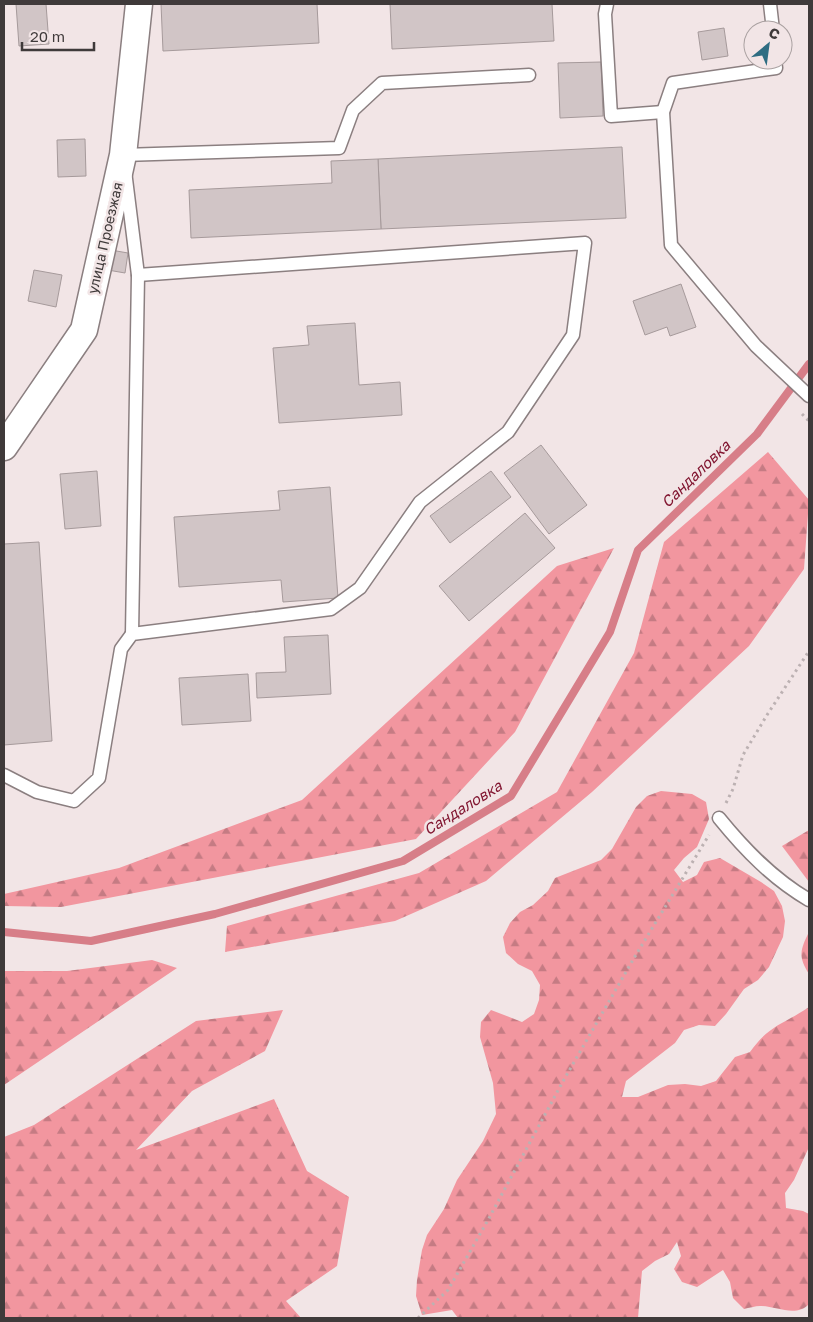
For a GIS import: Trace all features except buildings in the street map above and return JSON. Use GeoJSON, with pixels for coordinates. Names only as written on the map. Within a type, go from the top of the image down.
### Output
{"type":"FeatureCollection","features":[{"type":"Feature","properties":{"kind":"street","name":"улица Проезжая"},"geometry":{"type":"LineString","coordinates":[[4,447],[84,330],[124,155],[139,4]]}},
{"type":"Feature","properties":{"kind":"lane"},"geometry":{"type":"LineString","coordinates":[[607,4],[605,14],[611,116],[664,112]]}},
{"type":"Feature","properties":{"kind":"lane"},"geometry":{"type":"LineString","coordinates":[[770,4],[772,20]]}},
{"type":"Feature","properties":{"kind":"lane"},"geometry":{"type":"LineString","coordinates":[[762,70],[672,83],[664,112],[671,245],[756,346],[809,396]]}},
{"type":"Feature","properties":{"kind":"lane"},"geometry":{"type":"LineString","coordinates":[[4,775],[36,792],[74,801],[98,778],[121,649],[132,634],[138,275],[124,155],[339,148],[353,110],[382,84],[529,74]]}},
{"type":"Feature","properties":{"kind":"lane"},"geometry":{"type":"LineString","coordinates":[[132,634],[331,609],[360,588],[420,502],[508,432],[573,336],[585,243],[138,275]]}},
{"type":"Feature","properties":{"kind":"lane"},"geometry":{"type":"LineString","coordinates":[[718,818],[745,850],[790,888],[809,900]]}},
{"type":"Feature","properties":{"kind":"path"},"geometry":{"type":"LineString","coordinates":[[418,1318],[448,1290],[624,975],[718,818],[733,789],[744,755],[767,715],[809,651]]}},
{"type":"Feature","properties":{"kind":"green space"},"geometry":{"type":"Polygon","coordinates":[[[768,452],[809,500],[804,569],[749,646],[592,792],[486,881],[395,921],[225,952],[227,926],[419,873],[557,792],[634,653],[664,542],[768,452]]]}},
{"type":"Feature","properties":{"kind":"green space"},"geometry":{"type":"Polygon","coordinates":[[[614,548],[515,732],[416,839],[61,907],[4,906],[4,894],[119,868],[302,800],[557,566],[614,548]]]}},
{"type":"Feature","properties":{"kind":"green space"},"geometry":{"type":"Polygon","coordinates":[[[661,791],[692,794],[706,802],[709,819],[697,847],[674,870],[683,882],[697,875],[704,862],[720,858],[774,891],[782,906],[785,921],[783,937],[769,967],[758,980],[744,989],[715,1026],[699,1025],[684,1030],[675,1043],[626,1081],[622,1097],[638,1097],[668,1085],[685,1084],[701,1086],[716,1081],[735,1057],[750,1052],[770,1030],[809,1007],[809,1147],[794,1180],[785,1193],[786,1208],[809,1214],[809,1304],[804,1308],[792,1311],[766,1306],[744,1309],[733,1298],[730,1282],[723,1270],[697,1287],[682,1282],[674,1269],[681,1256],[677,1242],[669,1254],[655,1261],[642,1271],[638,1318],[458,1318],[452,1310],[422,1315],[416,1296],[417,1280],[422,1250],[427,1235],[444,1209],[457,1180],[483,1141],[496,1114],[493,1083],[480,1037],[481,1022],[491,1010],[522,1022],[534,1014],[539,1000],[540,985],[532,971],[518,964],[506,953],[503,937],[510,923],[520,912],[533,905],[548,891],[555,878],[601,860],[612,849],[636,807],[647,796],[661,791]]]}},
{"type":"Feature","properties":{"kind":"green space"},"geometry":{"type":"Polygon","coordinates":[[[809,830],[809,882],[782,846],[809,830]]]}},
{"type":"Feature","properties":{"kind":"green space"},"geometry":{"type":"Polygon","coordinates":[[[809,932],[809,974],[803,963],[801,953],[809,932]]]}},
{"type":"Feature","properties":{"kind":"green space"},"geometry":{"type":"Polygon","coordinates":[[[152,960],[177,968],[4,1085],[4,971],[67,971],[152,960]]]}},
{"type":"Feature","properties":{"kind":"green space"},"geometry":{"type":"Polygon","coordinates":[[[283,1010],[265,1051],[192,1091],[136,1150],[274,1099],[307,1171],[349,1197],[337,1266],[286,1301],[301,1318],[4,1318],[4,1137],[34,1125],[196,1021],[283,1010]]]}},
{"type":"Feature","properties":{"kind":"waterway","name":"Сандаловка"},"geometry":{"type":"LineString","coordinates":[[4,932],[91,941],[215,914],[403,861],[511,796],[610,632],[638,550],[757,434],[809,364]]}}]}
